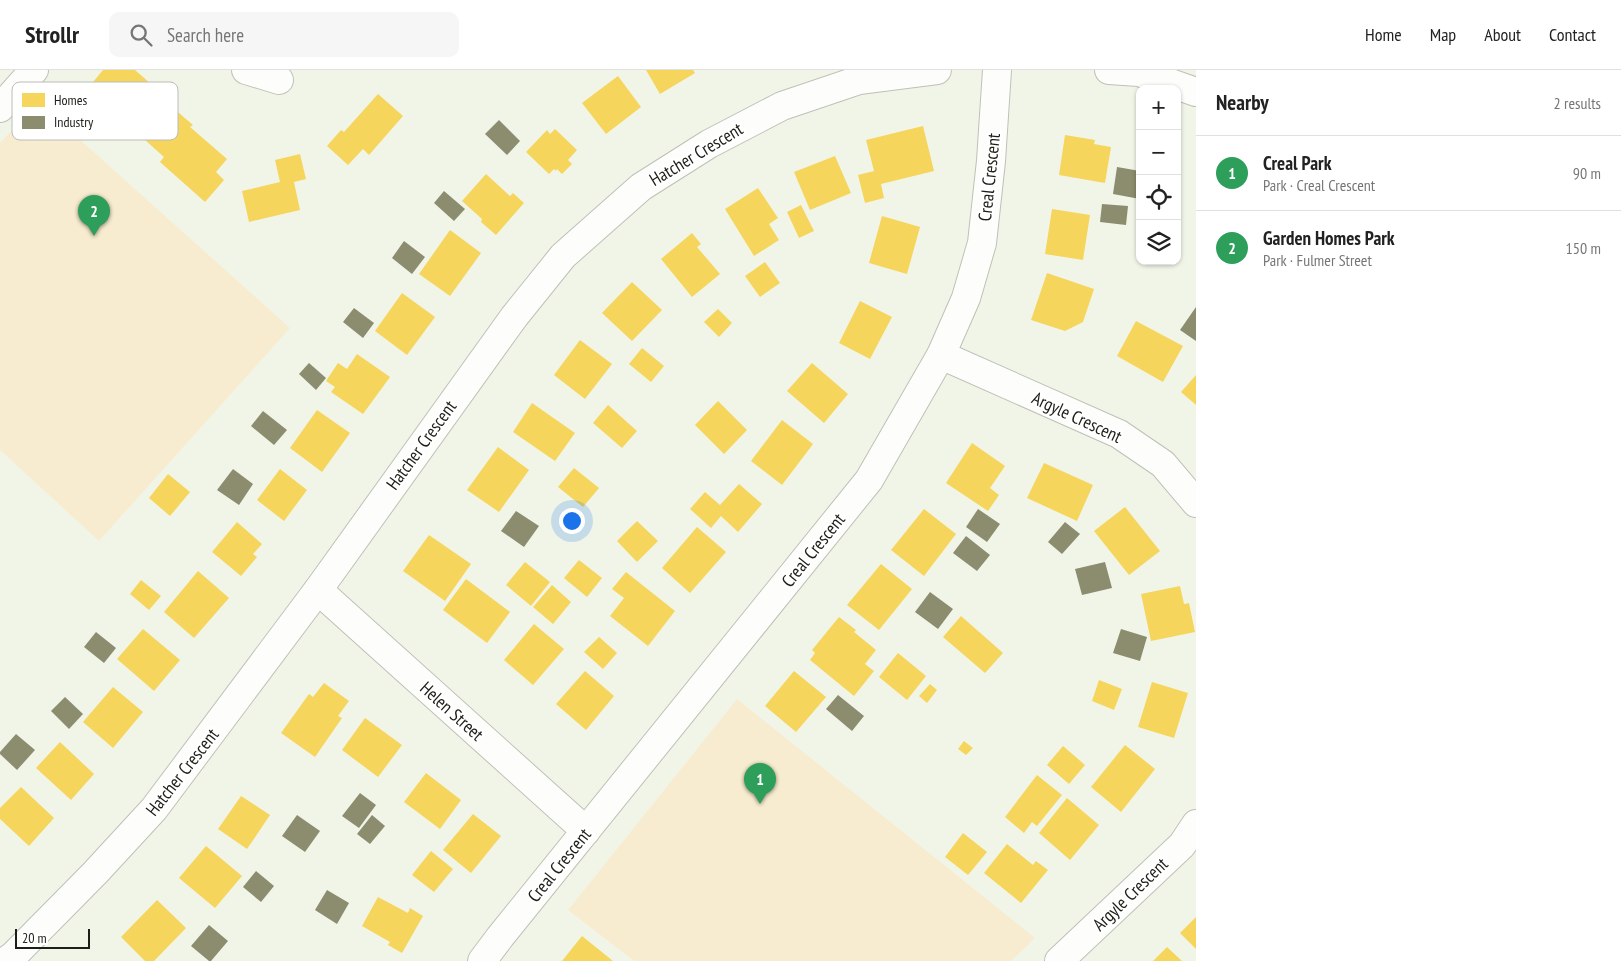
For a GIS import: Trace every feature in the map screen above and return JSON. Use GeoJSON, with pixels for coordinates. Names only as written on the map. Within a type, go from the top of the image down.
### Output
{"type":"FeatureCollection","features":[{"type":"Feature","properties":{"kind":"street"},"geometry":{"type":"LineString","coordinates":[[23,82],[34,70]]}},
{"type":"Feature","properties":{"kind":"street"},"geometry":{"type":"LineString","coordinates":[[246,70],[279,80]]}},
{"type":"Feature","properties":{"kind":"street","name":"Hatcher Crescent"},"geometry":{"type":"LineString","coordinates":[[6,961],[95,873],[154,809],[318,590],[514,317],[563,256],[641,187],[709,144],[782,106],[859,80],[937,70]]}},
{"type":"Feature","properties":{"kind":"street","name":"Creal Crescent"},"geometry":{"type":"LineString","coordinates":[[482,961],[869,480],[941,355],[966,298],[982,243],[991,161],[997,70]]}},
{"type":"Feature","properties":{"kind":"street"},"geometry":{"type":"LineString","coordinates":[[1109,70],[1139,72],[1196,92]]}},
{"type":"Feature","properties":{"kind":"street"},"geometry":{"type":"LineString","coordinates":[[0,108],[12,95]]}},
{"type":"Feature","properties":{"kind":"street","name":"Argyle Crescent"},"geometry":{"type":"LineString","coordinates":[[941,355],[1119,434],[1163,464],[1196,503]]}},
{"type":"Feature","properties":{"kind":"street","name":"Helen Street"},"geometry":{"type":"LineString","coordinates":[[318,590],[586,831]]}},
{"type":"Feature","properties":{"kind":"street","name":"Argyle Crescent"},"geometry":{"type":"LineString","coordinates":[[1059,961],[1182,845],[1196,824]]}},
{"type":"Feature","properties":{"kind":"shaded area"},"geometry":{"type":"Polygon","coordinates":[[[12,130],[12,140],[80,140],[290,328],[99,541],[0,450],[0,143],[12,130]]]}},
{"type":"Feature","properties":{"kind":"shaded area"},"geometry":{"type":"Polygon","coordinates":[[[737,699],[1035,938],[1011,961],[634,961],[568,910],[737,699]]]}},
{"type":"Feature","properties":{"kind":"building: Homes"},"geometry":{"type":"Polygon","coordinates":[[[103,70],[135,70],[149,82],[93,82],[103,70]]]}},
{"type":"Feature","properties":{"kind":"building: Homes"},"geometry":{"type":"Polygon","coordinates":[[[646,70],[693,70],[695,73],[660,94],[646,70]]]}},
{"type":"Feature","properties":{"kind":"building: Homes"},"geometry":{"type":"Polygon","coordinates":[[[618,76],[641,107],[606,134],[582,103],[618,76]]]}},
{"type":"Feature","properties":{"kind":"building: Homes"},"geometry":{"type":"Polygon","coordinates":[[[378,94],[403,116],[369,155],[363,149],[348,165],[327,146],[341,130],[344,132],[378,94]]]}},
{"type":"Feature","properties":{"kind":"building: Homes"},"geometry":{"type":"Polygon","coordinates":[[[178,112],[193,125],[190,127],[227,159],[216,172],[224,180],[205,202],[160,162],[164,157],[145,140],[178,140],[178,112]]]}},
{"type":"Feature","properties":{"kind":"building: Homes"},"geometry":{"type":"Polygon","coordinates":[[[923,126],[934,171],[881,184],[884,198],[865,203],[858,175],[874,171],[866,140],[923,126]]]}},
{"type":"Feature","properties":{"kind":"building: Homes"},"geometry":{"type":"Polygon","coordinates":[[[555,129],[577,150],[568,160],[572,164],[562,174],[557,169],[556,171],[554,169],[549,174],[526,152],[547,130],[550,134],[555,129]]]}},
{"type":"Feature","properties":{"kind":"building: Homes"},"geometry":{"type":"Polygon","coordinates":[[[1065,135],[1095,140],[1094,144],[1111,147],[1105,183],[1059,175],[1065,135]]]}},
{"type":"Feature","properties":{"kind":"building: Homes"},"geometry":{"type":"Polygon","coordinates":[[[300,154],[306,179],[294,182],[300,210],[249,222],[242,191],[280,182],[275,160],[300,154]]]}},
{"type":"Feature","properties":{"kind":"building: Homes"},"geometry":{"type":"Polygon","coordinates":[[[835,156],[851,193],[810,210],[794,172],[835,156]]]}},
{"type":"Feature","properties":{"kind":"building: Homes"},"geometry":{"type":"Polygon","coordinates":[[[486,174],[510,196],[513,193],[524,203],[496,235],[462,201],[486,174]]]}},
{"type":"Feature","properties":{"kind":"building: Homes"},"geometry":{"type":"Polygon","coordinates":[[[758,188],[778,218],[769,224],[779,240],[754,256],[725,209],[758,188]]]}},
{"type":"Feature","properties":{"kind":"building: Homes"},"geometry":{"type":"Polygon","coordinates":[[[801,205],[814,231],[799,238],[787,212],[801,205]]]}},
{"type":"Feature","properties":{"kind":"building: Homes"},"geometry":{"type":"Polygon","coordinates":[[[1052,209],[1090,215],[1083,260],[1045,254],[1052,209]]]}},
{"type":"Feature","properties":{"kind":"building: Homes"},"geometry":{"type":"Polygon","coordinates":[[[882,216],[920,227],[907,274],[869,263],[882,216]]]}},
{"type":"Feature","properties":{"kind":"building: Homes"},"geometry":{"type":"Polygon","coordinates":[[[450,230],[481,253],[450,296],[419,274],[450,230]]]}},
{"type":"Feature","properties":{"kind":"building: Homes"},"geometry":{"type":"Polygon","coordinates":[[[692,233],[701,244],[697,247],[720,274],[692,297],[661,259],[692,233]]]}},
{"type":"Feature","properties":{"kind":"building: Homes"},"geometry":{"type":"Polygon","coordinates":[[[765,262],[780,283],[760,297],[745,276],[765,262]]]}},
{"type":"Feature","properties":{"kind":"building: Homes"},"geometry":{"type":"Polygon","coordinates":[[[1047,273],[1094,289],[1083,322],[1065,331],[1031,320],[1047,273]]]}},
{"type":"Feature","properties":{"kind":"building: Homes"},"geometry":{"type":"Polygon","coordinates":[[[632,282],[662,310],[632,341],[602,313],[632,282]]]}},
{"type":"Feature","properties":{"kind":"building: Homes"},"geometry":{"type":"Polygon","coordinates":[[[402,293],[435,317],[407,355],[375,331],[402,293]]]}},
{"type":"Feature","properties":{"kind":"building: Homes"},"geometry":{"type":"Polygon","coordinates":[[[860,301],[892,317],[870,359],[839,343],[860,301]]]}},
{"type":"Feature","properties":{"kind":"building: Homes"},"geometry":{"type":"Polygon","coordinates":[[[718,309],[732,323],[719,337],[704,322],[718,309]]]}},
{"type":"Feature","properties":{"kind":"building: Homes"},"geometry":{"type":"Polygon","coordinates":[[[1136,321],[1183,346],[1163,382],[1117,356],[1136,321]]]}},
{"type":"Feature","properties":{"kind":"building: Homes"},"geometry":{"type":"Polygon","coordinates":[[[580,340],[612,364],[585,399],[554,375],[580,340]]]}},
{"type":"Feature","properties":{"kind":"building: Homes"},"geometry":{"type":"Polygon","coordinates":[[[642,348],[664,366],[651,382],[629,364],[642,348]]]}},
{"type":"Feature","properties":{"kind":"building: Homes"},"geometry":{"type":"Polygon","coordinates":[[[357,354],[390,377],[363,414],[331,392],[335,387],[326,381],[338,363],[347,369],[357,354]]]}},
{"type":"Feature","properties":{"kind":"building: Homes"},"geometry":{"type":"Polygon","coordinates":[[[812,363],[848,394],[824,423],[787,391],[812,363]]]}},
{"type":"Feature","properties":{"kind":"building: Homes"},"geometry":{"type":"Polygon","coordinates":[[[1196,375],[1196,405],[1181,392],[1196,375]]]}},
{"type":"Feature","properties":{"kind":"building: Homes"},"geometry":{"type":"Polygon","coordinates":[[[718,401],[747,430],[724,454],[695,425],[718,401]]]}},
{"type":"Feature","properties":{"kind":"building: Homes"},"geometry":{"type":"Polygon","coordinates":[[[532,403],[575,433],[555,461],[513,432],[532,403]]]}},
{"type":"Feature","properties":{"kind":"building: Homes"},"geometry":{"type":"Polygon","coordinates":[[[608,405],[637,431],[622,448],[593,423],[608,405]]]}},
{"type":"Feature","properties":{"kind":"building: Homes"},"geometry":{"type":"Polygon","coordinates":[[[317,410],[350,433],[322,472],[290,448],[317,410]]]}},
{"type":"Feature","properties":{"kind":"building: Homes"},"geometry":{"type":"Polygon","coordinates":[[[782,420],[813,444],[782,485],[751,461],[782,420]]]}},
{"type":"Feature","properties":{"kind":"building: Homes"},"geometry":{"type":"Polygon","coordinates":[[[972,443],[1005,466],[990,488],[999,495],[988,511],[946,483],[972,443]]]}},
{"type":"Feature","properties":{"kind":"building: Homes"},"geometry":{"type":"Polygon","coordinates":[[[498,447],[529,470],[499,512],[467,490],[498,447]]]}},
{"type":"Feature","properties":{"kind":"building: Homes"},"geometry":{"type":"Polygon","coordinates":[[[1044,463],[1093,485],[1077,521],[1027,498],[1044,463]]]}},
{"type":"Feature","properties":{"kind":"building: Homes"},"geometry":{"type":"Polygon","coordinates":[[[574,468],[599,488],[583,507],[558,487],[574,468]]]}},
{"type":"Feature","properties":{"kind":"building: Homes"},"geometry":{"type":"Polygon","coordinates":[[[280,469],[307,490],[284,521],[257,500],[280,469]]]}},
{"type":"Feature","properties":{"kind":"building: Homes"},"geometry":{"type":"Polygon","coordinates":[[[168,474],[190,492],[170,516],[149,498],[168,474]]]}},
{"type":"Feature","properties":{"kind":"building: Homes"},"geometry":{"type":"Polygon","coordinates":[[[739,484],[762,504],[738,532],[721,516],[711,528],[690,509],[705,492],[720,505],[739,484]]]}},
{"type":"Feature","properties":{"kind":"building: Homes"},"geometry":{"type":"Polygon","coordinates":[[[1125,507],[1160,551],[1129,575],[1094,531],[1125,507]]]}},
{"type":"Feature","properties":{"kind":"building: Homes"},"geometry":{"type":"Polygon","coordinates":[[[924,509],[956,534],[924,576],[891,550],[924,509]]]}},
{"type":"Feature","properties":{"kind":"building: Homes"},"geometry":{"type":"Polygon","coordinates":[[[637,521],[658,541],[637,562],[617,541],[637,521]]]}},
{"type":"Feature","properties":{"kind":"building: Homes"},"geometry":{"type":"Polygon","coordinates":[[[237,522],[262,544],[253,554],[257,557],[241,576],[212,552],[237,522]]]}},
{"type":"Feature","properties":{"kind":"building: Homes"},"geometry":{"type":"Polygon","coordinates":[[[697,527],[726,552],[690,593],[662,568],[697,527]]]}},
{"type":"Feature","properties":{"kind":"building: Homes"},"geometry":{"type":"Polygon","coordinates":[[[429,535],[471,564],[445,601],[403,571],[429,535]]]}},
{"type":"Feature","properties":{"kind":"building: Homes"},"geometry":{"type":"Polygon","coordinates":[[[579,560],[602,578],[587,597],[564,578],[579,560]]]}},
{"type":"Feature","properties":{"kind":"building: Homes"},"geometry":{"type":"Polygon","coordinates":[[[525,562],[550,582],[531,606],[506,585],[525,562]]]}},
{"type":"Feature","properties":{"kind":"building: Homes"},"geometry":{"type":"Polygon","coordinates":[[[881,564],[912,589],[879,630],[847,605],[881,564]]]}},
{"type":"Feature","properties":{"kind":"building: Homes"},"geometry":{"type":"Polygon","coordinates":[[[198,571],[229,598],[194,638],[164,612],[198,571]]]}},
{"type":"Feature","properties":{"kind":"building: Homes"},"geometry":{"type":"Polygon","coordinates":[[[626,572],[675,611],[648,646],[610,616],[624,598],[612,589],[626,572]]]}},
{"type":"Feature","properties":{"kind":"building: Homes"},"geometry":{"type":"Polygon","coordinates":[[[466,579],[510,612],[487,643],[443,610],[466,579]]]}},
{"type":"Feature","properties":{"kind":"building: Homes"},"geometry":{"type":"Polygon","coordinates":[[[141,580],[161,596],[149,610],[130,594],[141,580]]]}},
{"type":"Feature","properties":{"kind":"building: Homes"},"geometry":{"type":"Polygon","coordinates":[[[552,585],[571,602],[553,624],[533,607],[552,585]]]}},
{"type":"Feature","properties":{"kind":"building: Homes"},"geometry":{"type":"Polygon","coordinates":[[[1180,586],[1184,604],[1189,603],[1195,632],[1151,641],[1141,594],[1180,586]]]}},
{"type":"Feature","properties":{"kind":"building: Homes"},"geometry":{"type":"Polygon","coordinates":[[[961,616],[1003,653],[985,673],[943,637],[961,616]]]}},
{"type":"Feature","properties":{"kind":"building: Homes"},"geometry":{"type":"Polygon","coordinates":[[[839,617],[856,630],[854,632],[876,650],[865,664],[874,671],[854,696],[810,660],[815,653],[812,650],[839,617]]]}},
{"type":"Feature","properties":{"kind":"building: Homes"},"geometry":{"type":"Polygon","coordinates":[[[534,624],[564,649],[533,685],[504,660],[534,624]]]}},
{"type":"Feature","properties":{"kind":"building: Homes"},"geometry":{"type":"Polygon","coordinates":[[[143,629],[180,660],[154,691],[117,659],[143,629]]]}},
{"type":"Feature","properties":{"kind":"building: Homes"},"geometry":{"type":"Polygon","coordinates":[[[599,637],[617,653],[603,669],[584,652],[599,637]]]}},
{"type":"Feature","properties":{"kind":"building: Homes"},"geometry":{"type":"Polygon","coordinates":[[[898,653],[926,676],[907,700],[879,677],[898,653]]]}},
{"type":"Feature","properties":{"kind":"building: Homes"},"geometry":{"type":"Polygon","coordinates":[[[585,671],[614,696],[586,730],[556,704],[585,671]]]}},
{"type":"Feature","properties":{"kind":"building: Homes"},"geometry":{"type":"Polygon","coordinates":[[[794,671],[826,697],[796,732],[765,706],[794,671]]]}},
{"type":"Feature","properties":{"kind":"building: Homes"},"geometry":{"type":"Polygon","coordinates":[[[1099,680],[1122,689],[1114,710],[1092,701],[1099,680]]]}},
{"type":"Feature","properties":{"kind":"building: Homes"},"geometry":{"type":"Polygon","coordinates":[[[1152,682],[1188,693],[1174,738],[1138,727],[1152,682]]]}},
{"type":"Feature","properties":{"kind":"building: Homes"},"geometry":{"type":"Polygon","coordinates":[[[324,683],[349,701],[338,716],[342,718],[315,757],[281,733],[309,694],[313,697],[324,683]]]}},
{"type":"Feature","properties":{"kind":"building: Homes"},"geometry":{"type":"Polygon","coordinates":[[[930,684],[937,690],[927,703],[919,696],[930,684]]]}},
{"type":"Feature","properties":{"kind":"building: Homes"},"geometry":{"type":"Polygon","coordinates":[[[113,687],[143,712],[113,748],[83,722],[113,687]]]}},
{"type":"Feature","properties":{"kind":"building: Homes"},"geometry":{"type":"Polygon","coordinates":[[[365,718],[402,745],[378,777],[342,750],[365,718]]]}},
{"type":"Feature","properties":{"kind":"building: Homes"},"geometry":{"type":"Polygon","coordinates":[[[964,741],[973,748],[966,755],[958,749],[964,741]]]}},
{"type":"Feature","properties":{"kind":"building: Homes"},"geometry":{"type":"Polygon","coordinates":[[[60,742],[94,774],[71,800],[36,768],[60,742]]]}},
{"type":"Feature","properties":{"kind":"building: Homes"},"geometry":{"type":"Polygon","coordinates":[[[1125,745],[1155,769],[1121,812],[1091,787],[1125,745]]]}},
{"type":"Feature","properties":{"kind":"building: Homes"},"geometry":{"type":"Polygon","coordinates":[[[1063,746],[1085,765],[1069,784],[1047,765],[1063,746]]]}},
{"type":"Feature","properties":{"kind":"building: Homes"},"geometry":{"type":"Polygon","coordinates":[[[426,773],[461,800],[440,829],[404,802],[426,773]]]}},
{"type":"Feature","properties":{"kind":"building: Homes"},"geometry":{"type":"Polygon","coordinates":[[[1037,775],[1062,795],[1037,826],[1032,822],[1024,833],[1005,817],[1037,775]]]}},
{"type":"Feature","properties":{"kind":"building: Homes"},"geometry":{"type":"Polygon","coordinates":[[[21,787],[54,818],[29,846],[0,819],[0,808],[21,787]]]}},
{"type":"Feature","properties":{"kind":"building: Homes"},"geometry":{"type":"Polygon","coordinates":[[[241,796],[270,815],[247,849],[218,829],[241,796]]]}},
{"type":"Feature","properties":{"kind":"building: Homes"},"geometry":{"type":"Polygon","coordinates":[[[1067,798],[1099,825],[1070,860],[1039,833],[1067,798]]]}},
{"type":"Feature","properties":{"kind":"building: Homes"},"geometry":{"type":"Polygon","coordinates":[[[473,814],[501,836],[471,873],[443,850],[473,814]]]}},
{"type":"Feature","properties":{"kind":"building: Homes"},"geometry":{"type":"Polygon","coordinates":[[[963,833],[987,852],[968,875],[945,857],[963,833]]]}},
{"type":"Feature","properties":{"kind":"building: Homes"},"geometry":{"type":"Polygon","coordinates":[[[1007,844],[1033,865],[1036,861],[1048,870],[1021,903],[984,873],[1007,844]]]}},
{"type":"Feature","properties":{"kind":"building: Homes"},"geometry":{"type":"Polygon","coordinates":[[[206,846],[242,876],[215,908],[179,878],[206,846]]]}},
{"type":"Feature","properties":{"kind":"building: Homes"},"geometry":{"type":"Polygon","coordinates":[[[431,851],[453,869],[434,892],[412,875],[431,851]]]}},
{"type":"Feature","properties":{"kind":"building: Homes"},"geometry":{"type":"Polygon","coordinates":[[[378,897],[408,913],[410,908],[423,916],[402,953],[388,945],[390,942],[362,926],[378,897]]]}},
{"type":"Feature","properties":{"kind":"building: Homes"},"geometry":{"type":"Polygon","coordinates":[[[157,900],[186,928],[154,961],[145,961],[121,937],[157,900]]]}},
{"type":"Feature","properties":{"kind":"building: Homes"},"geometry":{"type":"Polygon","coordinates":[[[1196,917],[1196,949],[1180,933],[1196,917]]]}},
{"type":"Feature","properties":{"kind":"building: Homes"},"geometry":{"type":"Polygon","coordinates":[[[582,936],[613,961],[562,961],[582,936]]]}},
{"type":"Feature","properties":{"kind":"building: Homes"},"geometry":{"type":"Polygon","coordinates":[[[1167,947],[1182,961],[1153,961],[1167,947]]]}},
{"type":"Feature","properties":{"kind":"building: Industry"},"geometry":{"type":"Polygon","coordinates":[[[499,120],[520,141],[507,155],[485,134],[499,120]]]}},
{"type":"Feature","properties":{"kind":"building: Industry"},"geometry":{"type":"Polygon","coordinates":[[[1117,167],[1136,170],[1136,198],[1113,194],[1117,167]]]}},
{"type":"Feature","properties":{"kind":"building: Industry"},"geometry":{"type":"Polygon","coordinates":[[[444,191],[465,209],[454,221],[434,203],[444,191]]]}},
{"type":"Feature","properties":{"kind":"building: Industry"},"geometry":{"type":"Polygon","coordinates":[[[1102,204],[1128,206],[1126,225],[1100,222],[1102,204]]]}},
{"type":"Feature","properties":{"kind":"building: Industry"},"geometry":{"type":"Polygon","coordinates":[[[404,241],[425,257],[412,274],[392,258],[404,241]]]}},
{"type":"Feature","properties":{"kind":"building: Industry"},"geometry":{"type":"Polygon","coordinates":[[[1196,307],[1196,341],[1180,330],[1196,307]]]}},
{"type":"Feature","properties":{"kind":"building: Industry"},"geometry":{"type":"Polygon","coordinates":[[[354,308],[374,323],[363,338],[343,322],[354,308]]]}},
{"type":"Feature","properties":{"kind":"building: Industry"},"geometry":{"type":"Polygon","coordinates":[[[309,363],[326,378],[316,390],[299,374],[309,363]]]}},
{"type":"Feature","properties":{"kind":"building: Industry"},"geometry":{"type":"Polygon","coordinates":[[[263,411],[287,430],[274,445],[251,426],[263,411]]]}},
{"type":"Feature","properties":{"kind":"building: Industry"},"geometry":{"type":"Polygon","coordinates":[[[233,469],[253,484],[239,505],[217,490],[233,469]]]}},
{"type":"Feature","properties":{"kind":"building: Industry"},"geometry":{"type":"Polygon","coordinates":[[[978,509],[1000,524],[987,542],[966,527],[978,509]]]}},
{"type":"Feature","properties":{"kind":"building: Industry"},"geometry":{"type":"Polygon","coordinates":[[[516,511],[539,526],[524,547],[501,531],[516,511]]]}},
{"type":"Feature","properties":{"kind":"building: Industry"},"geometry":{"type":"Polygon","coordinates":[[[1065,522],[1080,534],[1062,554],[1048,542],[1065,522]]]}},
{"type":"Feature","properties":{"kind":"building: Industry"},"geometry":{"type":"Polygon","coordinates":[[[966,536],[990,555],[977,571],[953,553],[966,536]]]}},
{"type":"Feature","properties":{"kind":"building: Industry"},"geometry":{"type":"Polygon","coordinates":[[[1105,562],[1112,588],[1082,595],[1075,569],[1105,562]]]}},
{"type":"Feature","properties":{"kind":"building: Industry"},"geometry":{"type":"Polygon","coordinates":[[[930,592],[953,609],[938,629],[915,612],[930,592]]]}},
{"type":"Feature","properties":{"kind":"building: Industry"},"geometry":{"type":"Polygon","coordinates":[[[1121,629],[1147,637],[1140,661],[1113,653],[1121,629]]]}},
{"type":"Feature","properties":{"kind":"building: Industry"},"geometry":{"type":"Polygon","coordinates":[[[96,632],[116,648],[104,663],[84,647],[96,632]]]}},
{"type":"Feature","properties":{"kind":"building: Industry"},"geometry":{"type":"Polygon","coordinates":[[[838,695],[864,716],[852,731],[826,709],[838,695]]]}},
{"type":"Feature","properties":{"kind":"building: Industry"},"geometry":{"type":"Polygon","coordinates":[[[65,697],[83,714],[69,729],[51,711],[65,697]]]}},
{"type":"Feature","properties":{"kind":"building: Industry"},"geometry":{"type":"Polygon","coordinates":[[[16,734],[35,750],[17,770],[0,754],[16,734]]]}},
{"type":"Feature","properties":{"kind":"building: Industry"},"geometry":{"type":"Polygon","coordinates":[[[360,793],[376,805],[359,828],[342,816],[360,793]]]}},
{"type":"Feature","properties":{"kind":"building: Industry"},"geometry":{"type":"Polygon","coordinates":[[[297,815],[320,831],[305,852],[282,836],[297,815]]]}},
{"type":"Feature","properties":{"kind":"building: Industry"},"geometry":{"type":"Polygon","coordinates":[[[372,815],[385,826],[370,844],[357,834],[372,815]]]}},
{"type":"Feature","properties":{"kind":"building: Industry"},"geometry":{"type":"Polygon","coordinates":[[[256,871],[274,886],[261,902],[243,887],[256,871]]]}},
{"type":"Feature","properties":{"kind":"building: Industry"},"geometry":{"type":"Polygon","coordinates":[[[327,890],[349,903],[337,924],[315,910],[327,890]]]}},
{"type":"Feature","properties":{"kind":"building: Industry"},"geometry":{"type":"Polygon","coordinates":[[[209,925],[228,941],[211,961],[191,946],[209,925]]]}},
{"type":"Feature","properties":{"kind":"place","name":"Garden Homes Park"},"geometry":{"type":"Point","coordinates":[94,236]}},
{"type":"Feature","properties":{"kind":"place","name":"Creal Park"},"geometry":{"type":"Point","coordinates":[760,804]}}]}
